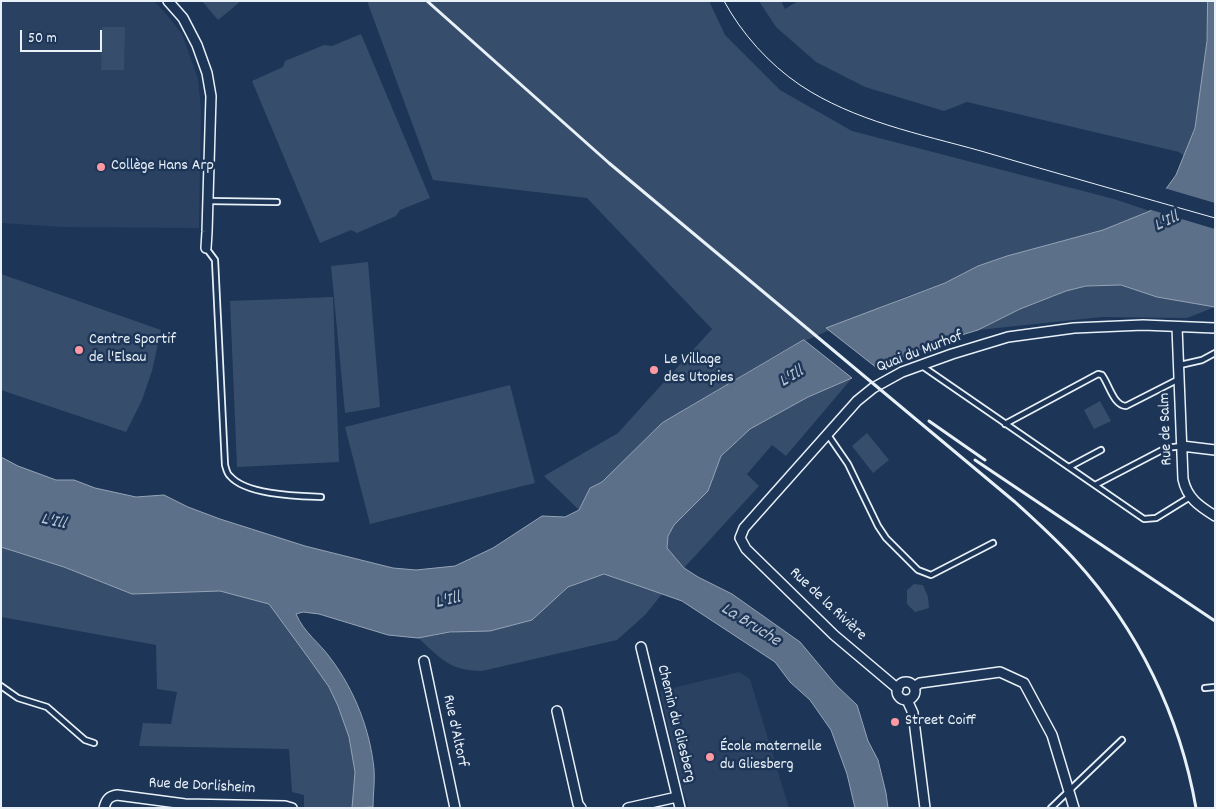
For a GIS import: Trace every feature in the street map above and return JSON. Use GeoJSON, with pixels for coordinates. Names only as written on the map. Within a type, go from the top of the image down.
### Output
{"type":"FeatureCollection","features":[{"type":"Feature","properties":{"kind":"street"},"geometry":{"type":"LineString","coordinates":[[168,1],[188,27],[203,59],[207,74],[210,96],[206,248]]}},
{"type":"Feature","properties":{"kind":"street","name":"Quai du Murhof"},"geometry":{"type":"LineString","coordinates":[[740,538],[744,528],[827,434],[868,391],[886,380],[920,365],[1008,337],[1074,328],[1143,325],[1215,328]]}},
{"type":"Feature","properties":{"kind":"street","name":"Rue de Salm"},"geometry":{"type":"LineString","coordinates":[[1177,327],[1183,479],[1190,497]]}},
{"type":"Feature","properties":{"kind":"street"},"geometry":{"type":"LineString","coordinates":[[1182,446],[1215,450]]}},
{"type":"Feature","properties":{"kind":"street"},"geometry":{"type":"LineString","coordinates":[[1190,497],[1215,516]]}},
{"type":"Feature","properties":{"kind":"street","name":"Rue de la Rivière"},"geometry":{"type":"LineString","coordinates":[[740,538],[746,548],[834,635],[898,688]]}},
{"type":"Feature","properties":{"kind":"street","name":"Chemin du Gliesberg"},"geometry":{"type":"LineString","coordinates":[[641,647],[680,808]]}},
{"type":"Feature","properties":{"kind":"street","name":"Rue d'Altorf"},"geometry":{"type":"LineString","coordinates":[[424,660],[455,808]]}},
{"type":"Feature","properties":{"kind":"street"},"geometry":{"type":"LineString","coordinates":[[914,687],[920,683],[1000,672],[1024,683],[1052,735],[1074,808]]}},
{"type":"Feature","properties":{"kind":"street"},"geometry":{"type":"LineString","coordinates":[[914,687],[907,682],[901,684],[898,688],[900,697],[907,700],[913,712],[925,808]]}},
{"type":"Feature","properties":{"kind":"street"},"geometry":{"type":"LineString","coordinates":[[907,700],[914,695],[914,687]]}},
{"type":"Feature","properties":{"kind":"street"},"geometry":{"type":"LineString","coordinates":[[557,710],[578,804],[582,808]]}},
{"type":"Feature","properties":{"kind":"street","name":"Rue de Dorlisheim"},"geometry":{"type":"LineString","coordinates":[[104,808],[105,803],[110,797],[117,795],[185,804],[285,806],[292,808]]}},
{"type":"Feature","properties":{"kind":"street"},"geometry":{"type":"LineString","coordinates":[[628,808],[677,797]]}},
{"type":"Feature","properties":{"kind":"lane"},"geometry":{"type":"LineString","coordinates":[[208,201],[277,202]]}},
{"type":"Feature","properties":{"kind":"lane"},"geometry":{"type":"LineString","coordinates":[[206,248],[216,260],[225,465],[229,476],[242,484],[278,495],[321,496]]}},
{"type":"Feature","properties":{"kind":"lane"},"geometry":{"type":"LineString","coordinates":[[1180,365],[1202,360],[1215,353]]}},
{"type":"Feature","properties":{"kind":"lane"},"geometry":{"type":"LineString","coordinates":[[920,365],[1144,519],[1163,515],[1190,497]]}},
{"type":"Feature","properties":{"kind":"lane"},"geometry":{"type":"LineString","coordinates":[[1005,424],[1098,374],[1106,379],[1118,403],[1122,406],[1126,406],[1180,378]]}},
{"type":"Feature","properties":{"kind":"lane"},"geometry":{"type":"LineString","coordinates":[[827,434],[848,464],[878,526],[886,538],[918,570],[930,574],[993,543]]}},
{"type":"Feature","properties":{"kind":"lane"},"geometry":{"type":"LineString","coordinates":[[1095,485],[1166,448],[1182,446]]}},
{"type":"Feature","properties":{"kind":"lane"},"geometry":{"type":"LineString","coordinates":[[1069,467],[1101,450]]}},
{"type":"Feature","properties":{"kind":"lane"},"geometry":{"type":"LineString","coordinates":[[1,686],[18,698],[47,707],[85,740],[94,743]]}},
{"type":"Feature","properties":{"kind":"lane"},"geometry":{"type":"LineString","coordinates":[[1205,688],[1215,687]]}},
{"type":"Feature","properties":{"kind":"lane"},"geometry":{"type":"LineString","coordinates":[[1051,808],[1069,788],[1122,740]]}},
{"type":"Feature","properties":{"kind":"shaded area","name":"Collège Hans Arp"},"geometry":{"type":"Polygon","coordinates":[[[1,1],[154,1],[167,15],[182,34],[198,79],[201,110],[199,228],[63,227],[1,223],[1,1]]]}},
{"type":"Feature","properties":{"kind":"shaded area"},"geometry":{"type":"Polygon","coordinates":[[[202,1],[241,1],[218,20],[202,1]]]}},
{"type":"Feature","properties":{"kind":"shaded area"},"geometry":{"type":"Polygon","coordinates":[[[367,1],[709,1],[725,35],[780,90],[852,131],[1114,199],[1150,211],[1103,230],[1007,256],[978,266],[945,283],[902,298],[789,348],[662,423],[602,482],[590,488],[579,510],[544,476],[618,433],[712,329],[587,198],[433,180],[367,1]]]}},
{"type":"Feature","properties":{"kind":"shaded area"},"geometry":{"type":"Polygon","coordinates":[[[759,1],[781,1],[785,9],[798,1],[1208,1],[1207,41],[1195,128],[1184,156],[1179,152],[967,102],[944,111],[865,87],[816,62],[776,27],[759,1]]]}},
{"type":"Feature","properties":{"kind":"shaded area"},"geometry":{"type":"Polygon","coordinates":[[[102,27],[125,27],[124,70],[101,70],[102,27]]]}},
{"type":"Feature","properties":{"kind":"shaded area"},"geometry":{"type":"Polygon","coordinates":[[[361,34],[430,198],[400,210],[396,216],[357,233],[351,230],[320,243],[252,81],[283,67],[285,61],[324,45],[332,46],[361,34]]]}},
{"type":"Feature","properties":{"kind":"shaded area"},"geometry":{"type":"Polygon","coordinates":[[[368,262],[380,407],[345,413],[331,266],[368,262]]]}},
{"type":"Feature","properties":{"kind":"shaded area","name":"Centre Sportif de l'Elsau"},"geometry":{"type":"Polygon","coordinates":[[[1,274],[161,330],[152,371],[142,400],[126,432],[1,390],[1,274]]]}},
{"type":"Feature","properties":{"kind":"shaded area"},"geometry":{"type":"Polygon","coordinates":[[[1121,285],[1157,297],[1215,307],[1187,318],[1102,317],[978,330],[1020,309],[1066,291],[1086,286],[1121,285]]]}},
{"type":"Feature","properties":{"kind":"shaded area"},"geometry":{"type":"Polygon","coordinates":[[[333,297],[339,462],[237,467],[230,301],[333,297]]]}},
{"type":"Feature","properties":{"kind":"shaded area"},"geometry":{"type":"Polygon","coordinates":[[[852,378],[786,456],[772,445],[747,474],[759,486],[684,568],[667,548],[668,536],[674,525],[708,491],[721,456],[750,429],[808,397],[852,378]]]}},
{"type":"Feature","properties":{"kind":"shaded area"},"geometry":{"type":"Polygon","coordinates":[[[510,385],[535,483],[370,524],[345,427],[510,385]]]}},
{"type":"Feature","properties":{"kind":"shaded area"},"geometry":{"type":"Polygon","coordinates":[[[1100,401],[1111,421],[1094,429],[1084,410],[1100,401]]]}},
{"type":"Feature","properties":{"kind":"shaded area"},"geometry":{"type":"Polygon","coordinates":[[[867,433],[889,460],[873,473],[852,446],[867,433]]]}},
{"type":"Feature","properties":{"kind":"shaded area"},"geometry":{"type":"Polygon","coordinates":[[[1,547],[64,567],[132,594],[220,591],[269,604],[329,687],[338,706],[349,737],[355,772],[352,808],[304,808],[304,795],[292,792],[289,749],[139,746],[143,723],[171,724],[177,692],[157,689],[156,645],[1,617],[1,547]]]}},
{"type":"Feature","properties":{"kind":"shaded area"},"geometry":{"type":"Polygon","coordinates":[[[605,574],[662,594],[645,615],[617,640],[482,671],[453,666],[418,638],[531,620],[568,587],[605,574]]]}},
{"type":"Feature","properties":{"kind":"shaded area"},"geometry":{"type":"Polygon","coordinates":[[[914,584],[923,585],[928,597],[929,608],[915,612],[907,604],[907,590],[914,584]]]}},
{"type":"Feature","properties":{"kind":"shaded area"},"geometry":{"type":"Polygon","coordinates":[[[739,672],[750,679],[789,808],[689,808],[681,784],[660,691],[739,672]]]}},
{"type":"Feature","properties":{"kind":"water","name":"L'Ill"},"geometry":{"type":"Polygon","coordinates":[[[1208,1],[1215,1],[1215,307],[1157,297],[1121,285],[1086,286],[1066,291],[1020,309],[978,330],[932,344],[877,368],[826,328],[945,283],[978,266],[1007,256],[1103,230],[1150,211],[1176,175],[1195,128],[1207,41],[1208,1]]]}},
{"type":"Feature","properties":{"kind":"water"},"geometry":{"type":"Polygon","coordinates":[[[804,340],[852,378],[808,397],[750,429],[721,456],[708,491],[674,525],[668,536],[667,548],[684,568],[732,594],[800,642],[836,685],[857,705],[868,741],[878,760],[888,808],[855,808],[847,774],[831,730],[810,700],[790,682],[775,662],[682,601],[604,574],[568,587],[532,620],[490,631],[450,632],[418,638],[388,635],[319,614],[303,612],[296,614],[303,627],[327,653],[340,671],[365,725],[374,769],[373,807],[352,808],[355,772],[349,737],[338,706],[329,687],[269,604],[220,591],[132,594],[64,567],[1,547],[1,457],[18,466],[56,480],[74,480],[95,488],[136,497],[164,495],[188,507],[220,519],[305,546],[393,568],[416,570],[455,566],[493,548],[542,516],[565,517],[579,510],[590,488],[602,482],[662,423],[804,340]]]}},
{"type":"Feature","properties":{"kind":"pier"},"geometry":{"type":"Polygon","coordinates":[[[1164,188],[1215,203],[1215,229],[1148,209],[1164,188]]]}},
{"type":"Feature","properties":{"kind":"tram line"},"geometry":{"type":"LineString","coordinates":[[724,1],[748,37],[778,68],[800,85],[842,108],[911,132],[1215,218]]}},
{"type":"Feature","properties":{"kind":"railway"},"geometry":{"type":"LineString","coordinates":[[427,1],[609,163],[1015,502],[1068,552],[1098,587],[1118,615],[1153,675],[1179,740],[1196,808]]}},
{"type":"Feature","properties":{"kind":"railway"},"geometry":{"type":"LineString","coordinates":[[929,421],[985,460]]}},
{"type":"Feature","properties":{"kind":"railway"},"geometry":{"type":"LineString","coordinates":[[975,460],[1215,621]]}},
{"type":"Feature","properties":{"kind":"place","name":"Collège Hans Arp"},"geometry":{"type":"Point","coordinates":[101,167]}},
{"type":"Feature","properties":{"kind":"place","name":"Centre Sportif de l'Elsau"},"geometry":{"type":"Point","coordinates":[79,350]}},
{"type":"Feature","properties":{"kind":"place","name":"Le Village des Utopies"},"geometry":{"type":"Point","coordinates":[654,370]}},
{"type":"Feature","properties":{"kind":"place","name":"Street Coiff"},"geometry":{"type":"Point","coordinates":[895,722]}},
{"type":"Feature","properties":{"kind":"place","name":"École maternelle du Gliesberg"},"geometry":{"type":"Point","coordinates":[710,757]}},
{"type":"Feature","properties":{"kind":"water label","name":"La Bruche"},"geometry":{"type":"Point","coordinates":[750,626]}}]}
